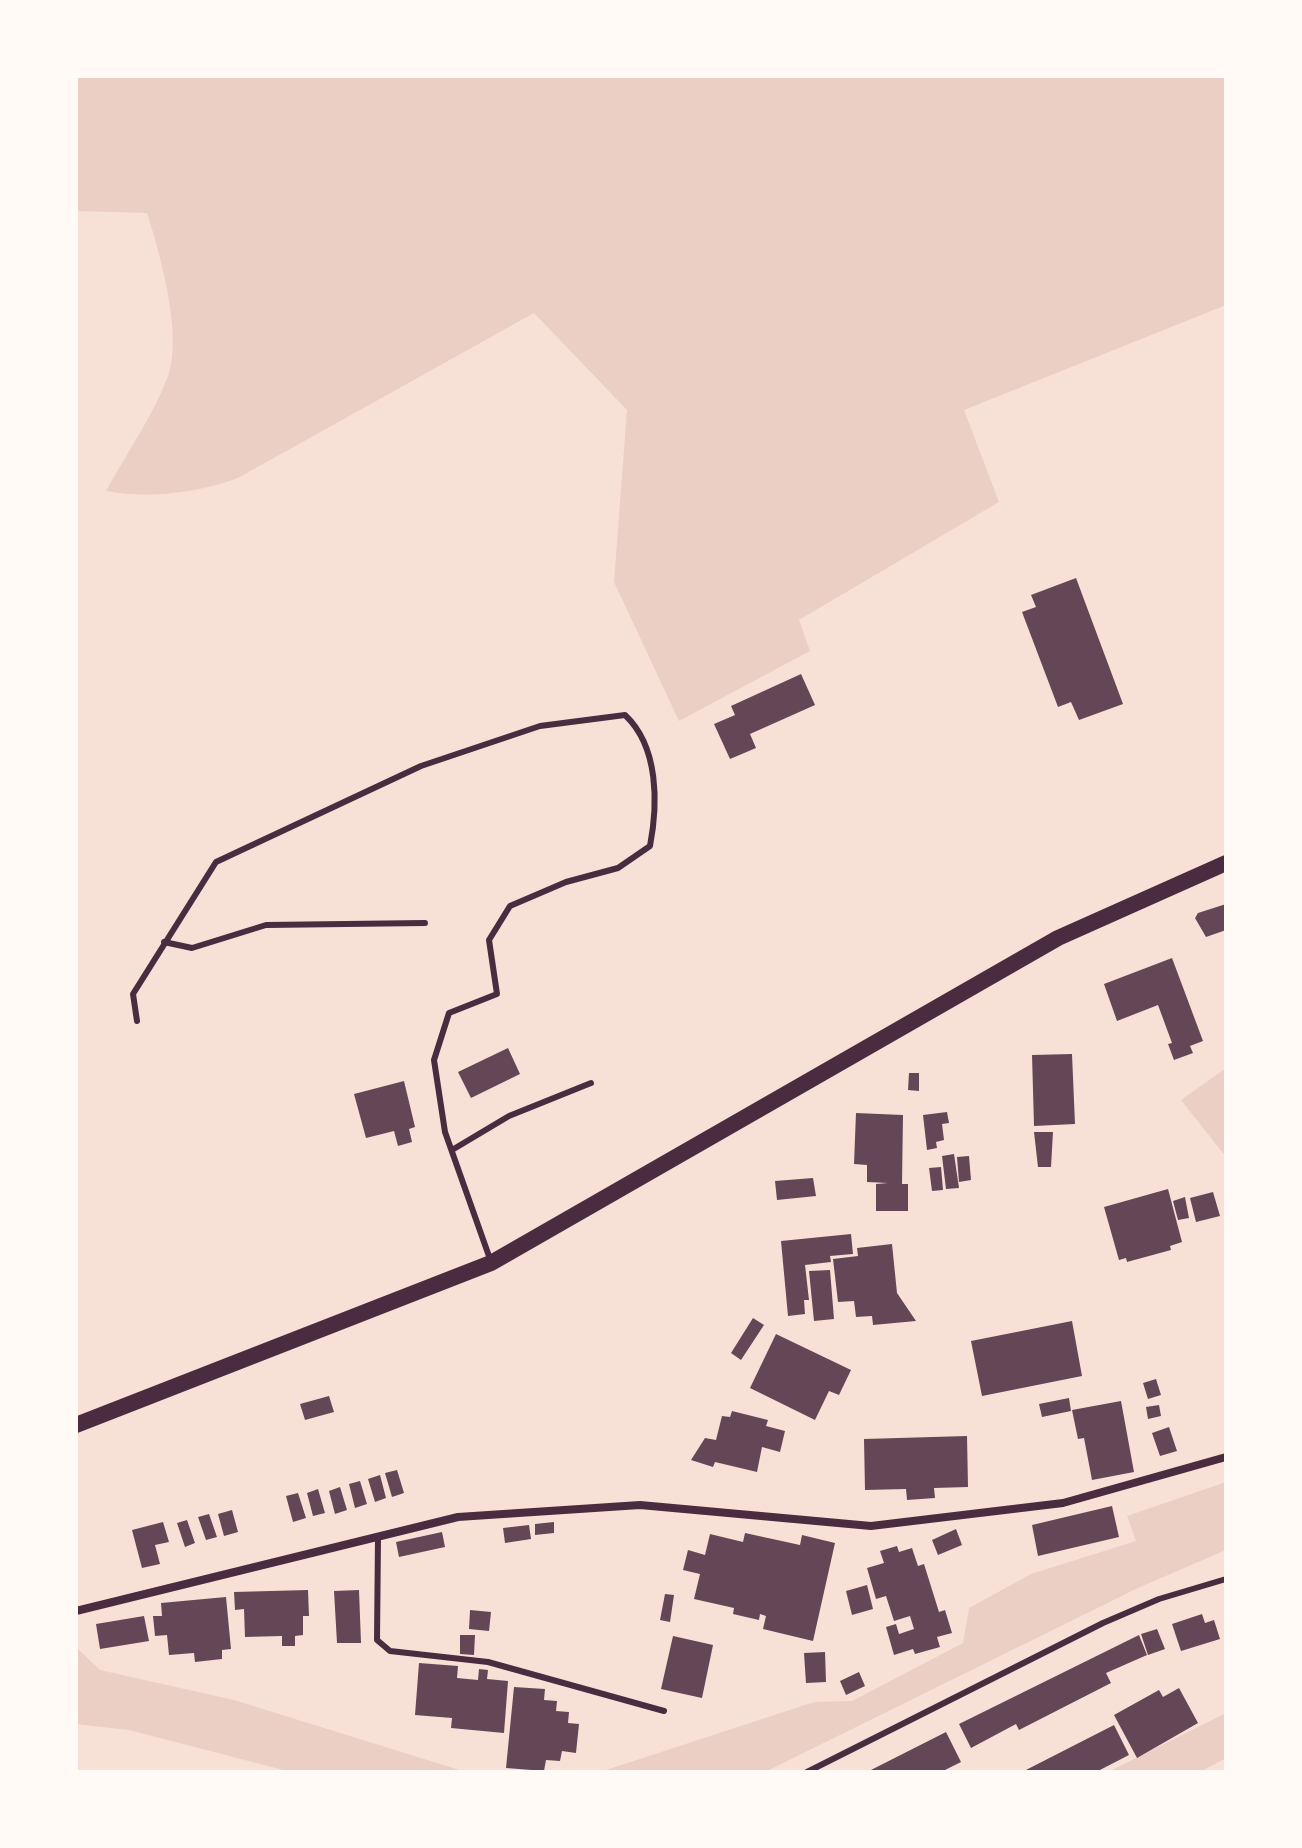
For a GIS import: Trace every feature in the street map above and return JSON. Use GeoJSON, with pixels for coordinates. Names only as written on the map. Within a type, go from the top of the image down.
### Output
{"type":"FeatureCollection","features":[{"type":"Feature","properties":{"kind":"main road"},"geometry":{"type":"LineString","coordinates":[[76,1425],[491,1263],[1058,938],[1226,863]]}},
{"type":"Feature","properties":{"kind":"street"},"geometry":{"type":"LineString","coordinates":[[76,1611],[458,1517],[640,1505],[871,1526],[1063,1503],[1226,1457]]}},
{"type":"Feature","properties":{"kind":"lane"},"geometry":{"type":"LineString","coordinates":[[137,1021],[133,994],[216,862],[421,766],[540,726],[625,715],[636,726],[649,754],[656,815],[650,846],[618,868],[566,882],[510,906],[489,940],[497,994],[449,1013],[434,1060],[445,1132],[491,1263]]}},
{"type":"Feature","properties":{"kind":"lane"},"geometry":{"type":"LineString","coordinates":[[164,942],[192,948],[266,925],[425,923]]}},
{"type":"Feature","properties":{"kind":"lane"},"geometry":{"type":"LineString","coordinates":[[452,1150],[509,1116],[591,1083]]}},
{"type":"Feature","properties":{"kind":"lane"},"geometry":{"type":"LineString","coordinates":[[378,1538],[377,1640],[390,1651],[488,1662],[664,1711]]}},
{"type":"Feature","properties":{"kind":"lane"},"geometry":{"type":"LineString","coordinates":[[807,1772],[1103,1623],[1159,1599],[1226,1579]]}},
{"type":"Feature","properties":{"kind":"shaded area"},"geometry":{"type":"Polygon","coordinates":[[[76,76],[1226,76],[1226,305],[964,410],[999,502],[799,620],[810,651],[679,721],[614,582],[627,410],[534,313],[238,478],[173,493],[106,491],[162,391],[172,359],[173,339],[168,294],[147,213],[76,211],[76,76]]]}},
{"type":"Feature","properties":{"kind":"shaded area"},"geometry":{"type":"Polygon","coordinates":[[[1226,1068],[1226,1157],[1181,1100],[1226,1068]]]}},
{"type":"Feature","properties":{"kind":"shaded area"},"geometry":{"type":"Polygon","coordinates":[[[1226,1482],[1226,1550],[1138,1588],[765,1772],[600,1772],[814,1702],[852,1701],[963,1643],[969,1608],[1031,1574],[1136,1541],[1127,1516],[1226,1482]]]}},
{"type":"Feature","properties":{"kind":"shaded area"},"geometry":{"type":"Polygon","coordinates":[[[76,1647],[100,1670],[234,1700],[466,1772],[291,1772],[129,1730],[76,1724],[76,1647]]]}},
{"type":"Feature","properties":{"kind":"shaded area"},"geometry":{"type":"Polygon","coordinates":[[[1226,1713],[1226,1758],[1200,1772],[1108,1772],[1226,1713]]]}},
{"type":"Feature","properties":{"kind":"building"},"geometry":{"type":"Polygon","coordinates":[[[1076,578],[1123,704],[1079,720],[1071,702],[1058,707],[1022,612],[1036,607],[1031,595],[1076,578]]]}},
{"type":"Feature","properties":{"kind":"building"},"geometry":{"type":"Polygon","coordinates":[[[801,674],[815,705],[750,734],[756,748],[730,759],[714,724],[735,715],[731,706],[801,674]]]}},
{"type":"Feature","properties":{"kind":"building"},"geometry":{"type":"Polygon","coordinates":[[[1226,904],[1226,930],[1206,937],[1195,918],[1198,913],[1226,904]]]}},
{"type":"Feature","properties":{"kind":"building"},"geometry":{"type":"Polygon","coordinates":[[[1172,958],[1203,1041],[1190,1046],[1193,1053],[1174,1060],[1168,1044],[1172,1043],[1158,1005],[1117,1021],[1104,984],[1172,958]]]}},
{"type":"Feature","properties":{"kind":"building"},"geometry":{"type":"Polygon","coordinates":[[[508,1048],[520,1074],[471,1098],[458,1072],[508,1048]]]}},
{"type":"Feature","properties":{"kind":"building"},"geometry":{"type":"Polygon","coordinates":[[[1072,1054],[1075,1124],[1034,1126],[1032,1055],[1072,1054]]]}},
{"type":"Feature","properties":{"kind":"building"},"geometry":{"type":"Polygon","coordinates":[[[909,1073],[919,1073],[919,1091],[908,1090],[909,1073]]]}},
{"type":"Feature","properties":{"kind":"building"},"geometry":{"type":"Polygon","coordinates":[[[404,1081],[415,1127],[409,1129],[412,1142],[398,1146],[394,1131],[366,1138],[354,1094],[404,1081]]]}},
{"type":"Feature","properties":{"kind":"building"},"geometry":{"type":"Polygon","coordinates":[[[947,1112],[949,1123],[942,1124],[944,1140],[936,1142],[937,1148],[927,1150],[923,1115],[947,1112]]]}},
{"type":"Feature","properties":{"kind":"building"},"geometry":{"type":"Polygon","coordinates":[[[856,1113],[903,1115],[902,1184],[908,1184],[908,1211],[876,1211],[876,1184],[888,1183],[867,1182],[867,1165],[854,1164],[856,1113]]]}},
{"type":"Feature","properties":{"kind":"building"},"geometry":{"type":"Polygon","coordinates":[[[1034,1132],[1053,1132],[1051,1167],[1038,1167],[1034,1132]]]}},
{"type":"Feature","properties":{"kind":"building"},"geometry":{"type":"Polygon","coordinates":[[[954,1154],[959,1188],[946,1189],[942,1156],[954,1154]]]}},
{"type":"Feature","properties":{"kind":"building"},"geometry":{"type":"Polygon","coordinates":[[[969,1156],[971,1180],[959,1182],[957,1157],[969,1156]]]}},
{"type":"Feature","properties":{"kind":"building"},"geometry":{"type":"Polygon","coordinates":[[[941,1167],[943,1190],[932,1191],[929,1168],[941,1167]]]}},
{"type":"Feature","properties":{"kind":"building"},"geometry":{"type":"Polygon","coordinates":[[[813,1178],[816,1196],[777,1200],[775,1181],[813,1178]]]}},
{"type":"Feature","properties":{"kind":"building"},"geometry":{"type":"Polygon","coordinates":[[[1168,1189],[1182,1242],[1170,1246],[1171,1250],[1127,1262],[1126,1258],[1119,1260],[1104,1207],[1168,1189]]]}},
{"type":"Feature","properties":{"kind":"building"},"geometry":{"type":"Polygon","coordinates":[[[1213,1192],[1220,1216],[1196,1222],[1190,1198],[1213,1192]]]}},
{"type":"Feature","properties":{"kind":"building"},"geometry":{"type":"Polygon","coordinates":[[[1185,1197],[1189,1218],[1178,1220],[1173,1201],[1185,1197]]]}},
{"type":"Feature","properties":{"kind":"building"},"geometry":{"type":"Polygon","coordinates":[[[851,1234],[853,1254],[830,1256],[831,1262],[805,1265],[809,1300],[804,1300],[805,1314],[788,1316],[781,1241],[851,1234]]]}},
{"type":"Feature","properties":{"kind":"building"},"geometry":{"type":"Polygon","coordinates":[[[892,1244],[897,1293],[916,1321],[873,1325],[872,1316],[856,1317],[854,1301],[838,1302],[833,1259],[858,1256],[857,1248],[892,1244]]]}},
{"type":"Feature","properties":{"kind":"building"},"geometry":{"type":"Polygon","coordinates":[[[830,1270],[834,1319],[814,1321],[809,1271],[830,1270]]]}},
{"type":"Feature","properties":{"kind":"building"},"geometry":{"type":"Polygon","coordinates":[[[753,1318],[764,1325],[741,1360],[731,1353],[753,1318]]]}},
{"type":"Feature","properties":{"kind":"building"},"geometry":{"type":"Polygon","coordinates":[[[1072,1321],[1082,1376],[982,1396],[971,1341],[1072,1321]]]}},
{"type":"Feature","properties":{"kind":"building"},"geometry":{"type":"Polygon","coordinates":[[[776,1334],[851,1370],[839,1395],[829,1391],[815,1420],[750,1388],[776,1334]]]}},
{"type":"Feature","properties":{"kind":"building"},"geometry":{"type":"Polygon","coordinates":[[[1156,1379],[1161,1395],[1148,1399],[1143,1383],[1156,1379]]]}},
{"type":"Feature","properties":{"kind":"building"},"geometry":{"type":"Polygon","coordinates":[[[329,1396],[334,1412],[305,1420],[300,1404],[329,1396]]]}},
{"type":"Feature","properties":{"kind":"building"},"geometry":{"type":"Polygon","coordinates":[[[1069,1398],[1071,1411],[1042,1417],[1039,1404],[1069,1398]]]}},
{"type":"Feature","properties":{"kind":"building"},"geometry":{"type":"Polygon","coordinates":[[[1121,1401],[1134,1472],[1092,1480],[1084,1438],[1078,1439],[1072,1410],[1121,1401]]]}},
{"type":"Feature","properties":{"kind":"building"},"geometry":{"type":"Polygon","coordinates":[[[1159,1405],[1161,1416],[1148,1419],[1146,1407],[1159,1405]]]}},
{"type":"Feature","properties":{"kind":"building"},"geometry":{"type":"Polygon","coordinates":[[[732,1411],[768,1420],[766,1426],[785,1431],[780,1452],[762,1447],[757,1472],[715,1462],[713,1467],[691,1460],[705,1438],[716,1440],[722,1416],[730,1417],[732,1411]]]}},
{"type":"Feature","properties":{"kind":"building"},"geometry":{"type":"Polygon","coordinates":[[[1169,1427],[1177,1451],[1160,1456],[1152,1433],[1169,1427]]]}},
{"type":"Feature","properties":{"kind":"building"},"geometry":{"type":"Polygon","coordinates":[[[967,1436],[968,1487],[934,1488],[935,1498],[907,1500],[906,1489],[865,1490],[864,1439],[967,1436]]]}},
{"type":"Feature","properties":{"kind":"building"},"geometry":{"type":"Polygon","coordinates":[[[397,1470],[404,1493],[392,1497],[385,1473],[397,1470]]]}},
{"type":"Feature","properties":{"kind":"building"},"geometry":{"type":"Polygon","coordinates":[[[380,1475],[386,1498],[375,1502],[368,1479],[380,1475]]]}},
{"type":"Feature","properties":{"kind":"building"},"geometry":{"type":"Polygon","coordinates":[[[360,1481],[367,1504],[355,1508],[349,1484],[360,1481]]]}},
{"type":"Feature","properties":{"kind":"building"},"geometry":{"type":"Polygon","coordinates":[[[340,1487],[347,1510],[335,1514],[329,1491],[340,1487]]]}},
{"type":"Feature","properties":{"kind":"building"},"geometry":{"type":"Polygon","coordinates":[[[318,1489],[325,1513],[313,1516],[307,1493],[318,1489]]]}},
{"type":"Feature","properties":{"kind":"building"},"geometry":{"type":"Polygon","coordinates":[[[298,1493],[306,1518],[293,1522],[286,1496],[298,1493]]]}},
{"type":"Feature","properties":{"kind":"building"},"geometry":{"type":"Polygon","coordinates":[[[1112,1506],[1119,1537],[1038,1556],[1032,1525],[1112,1506]]]}},
{"type":"Feature","properties":{"kind":"building"},"geometry":{"type":"Polygon","coordinates":[[[232,1510],[238,1532],[224,1536],[218,1514],[232,1510]]]}},
{"type":"Feature","properties":{"kind":"building"},"geometry":{"type":"Polygon","coordinates":[[[209,1514],[217,1537],[206,1540],[198,1517],[209,1514]]]}},
{"type":"Feature","properties":{"kind":"building"},"geometry":{"type":"Polygon","coordinates":[[[187,1520],[195,1543],[185,1547],[177,1523],[187,1520]]]}},
{"type":"Feature","properties":{"kind":"building"},"geometry":{"type":"Polygon","coordinates":[[[163,1522],[169,1542],[155,1545],[160,1564],[142,1568],[132,1530],[163,1522]]]}},
{"type":"Feature","properties":{"kind":"building"},"geometry":{"type":"Polygon","coordinates":[[[554,1522],[554,1533],[535,1535],[535,1524],[554,1522]]]}},
{"type":"Feature","properties":{"kind":"building"},"geometry":{"type":"Polygon","coordinates":[[[529,1525],[531,1539],[505,1543],[503,1528],[529,1525]]]}},
{"type":"Feature","properties":{"kind":"building"},"geometry":{"type":"Polygon","coordinates":[[[956,1529],[962,1545],[938,1555],[932,1540],[956,1529]]]}},
{"type":"Feature","properties":{"kind":"building"},"geometry":{"type":"Polygon","coordinates":[[[442,1532],[445,1547],[399,1557],[396,1542],[442,1532]]]}},
{"type":"Feature","properties":{"kind":"building"},"geometry":{"type":"Polygon","coordinates":[[[745,1533],[800,1545],[802,1535],[835,1543],[813,1641],[763,1629],[766,1616],[760,1614],[759,1620],[733,1614],[734,1608],[694,1599],[700,1574],[683,1570],[688,1550],[705,1555],[710,1534],[743,1542],[745,1533]]]}},
{"type":"Feature","properties":{"kind":"building"},"geometry":{"type":"Polygon","coordinates":[[[897,1546],[899,1552],[912,1548],[918,1566],[924,1564],[939,1612],[945,1610],[952,1633],[937,1637],[940,1647],[915,1654],[913,1649],[894,1655],[886,1627],[896,1624],[899,1634],[914,1629],[910,1616],[894,1621],[886,1596],[876,1599],[867,1568],[884,1563],[880,1551],[897,1546]]]}},
{"type":"Feature","properties":{"kind":"building"},"geometry":{"type":"Polygon","coordinates":[[[867,1585],[873,1609],[852,1615],[846,1591],[867,1585]]]}},
{"type":"Feature","properties":{"kind":"building"},"geometry":{"type":"Polygon","coordinates":[[[308,1590],[309,1616],[303,1616],[303,1635],[295,1636],[295,1646],[282,1646],[282,1636],[245,1637],[244,1609],[235,1610],[234,1592],[308,1590]]]}},
{"type":"Feature","properties":{"kind":"building"},"geometry":{"type":"Polygon","coordinates":[[[359,1590],[361,1643],[337,1643],[334,1591],[359,1590]]]}},
{"type":"Feature","properties":{"kind":"building"},"geometry":{"type":"Polygon","coordinates":[[[665,1594],[674,1595],[670,1622],[660,1620],[665,1594]]]}},
{"type":"Feature","properties":{"kind":"building"},"geometry":{"type":"Polygon","coordinates":[[[226,1597],[231,1649],[222,1650],[222,1659],[195,1662],[194,1653],[169,1655],[167,1635],[155,1636],[153,1616],[162,1616],[161,1603],[226,1597]]]}},
{"type":"Feature","properties":{"kind":"building"},"geometry":{"type":"Polygon","coordinates":[[[470,1610],[491,1612],[489,1631],[469,1629],[470,1610]]]}},
{"type":"Feature","properties":{"kind":"building"},"geometry":{"type":"Polygon","coordinates":[[[1202,1614],[1205,1623],[1214,1620],[1220,1639],[1181,1651],[1172,1624],[1202,1614]]]}},
{"type":"Feature","properties":{"kind":"building"},"geometry":{"type":"Polygon","coordinates":[[[144,1616],[149,1641],[100,1649],[96,1624],[144,1616]]]}},
{"type":"Feature","properties":{"kind":"building"},"geometry":{"type":"Polygon","coordinates":[[[1157,1629],[1165,1649],[1148,1655],[1141,1634],[1157,1629]]]}},
{"type":"Feature","properties":{"kind":"building"},"geometry":{"type":"Polygon","coordinates":[[[460,1635],[475,1635],[474,1655],[460,1654],[460,1635]]]}},
{"type":"Feature","properties":{"kind":"building"},"geometry":{"type":"Polygon","coordinates":[[[1139,1635],[1147,1655],[1106,1673],[1111,1683],[1019,1730],[1016,1724],[971,1748],[959,1724],[1139,1635]]]}},
{"type":"Feature","properties":{"kind":"building"},"geometry":{"type":"Polygon","coordinates":[[[673,1636],[713,1645],[702,1698],[661,1689],[673,1636]]]}},
{"type":"Feature","properties":{"kind":"building"},"geometry":{"type":"Polygon","coordinates":[[[825,1652],[826,1682],[806,1683],[804,1653],[825,1652]]]}},
{"type":"Feature","properties":{"kind":"building"},"geometry":{"type":"Polygon","coordinates":[[[419,1663],[458,1666],[457,1678],[478,1680],[479,1669],[488,1670],[487,1679],[508,1681],[504,1733],[451,1728],[452,1718],[415,1715],[419,1663]]]}},
{"type":"Feature","properties":{"kind":"building"},"geometry":{"type":"Polygon","coordinates":[[[859,1672],[865,1686],[846,1695],[840,1681],[859,1672]]]}},
{"type":"Feature","properties":{"kind":"building"},"geometry":{"type":"Polygon","coordinates":[[[514,1687],[545,1689],[544,1700],[557,1701],[556,1711],[569,1712],[568,1723],[579,1724],[576,1753],[562,1751],[560,1761],[546,1760],[544,1771],[506,1768],[514,1687]]]}},
{"type":"Feature","properties":{"kind":"building"},"geometry":{"type":"Polygon","coordinates":[[[1179,1688],[1198,1723],[1137,1758],[1114,1715],[1159,1690],[1163,1697],[1179,1688]]]}},
{"type":"Feature","properties":{"kind":"building"},"geometry":{"type":"Polygon","coordinates":[[[1114,1725],[1129,1755],[1096,1772],[1022,1772],[1114,1725]]]}},
{"type":"Feature","properties":{"kind":"building"},"geometry":{"type":"Polygon","coordinates":[[[946,1732],[961,1762],[941,1772],[867,1772],[946,1732]]]}}]}
